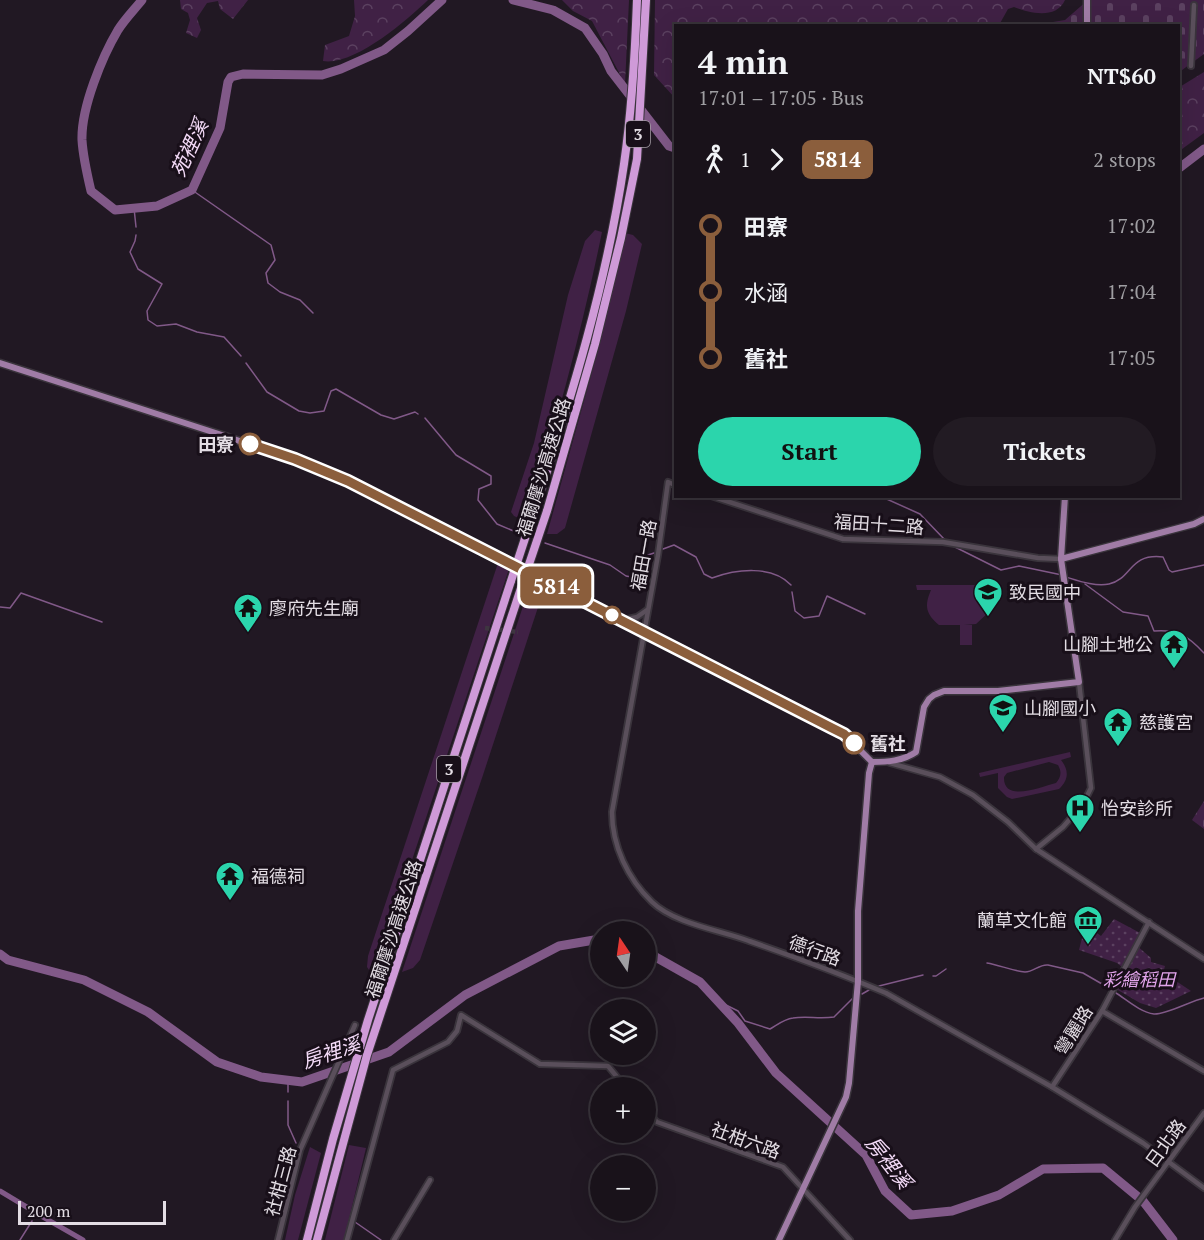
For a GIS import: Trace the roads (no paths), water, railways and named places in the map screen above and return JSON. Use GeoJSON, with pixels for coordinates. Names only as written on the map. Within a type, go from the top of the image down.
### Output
{"type":"FeatureCollection","features":[{"type":"Feature","properties":{"kind":"highway","name":"福爾摩沙高速公路"},"geometry":{"type":"LineString","coordinates":[[307,1240],[333,1139],[387,957],[535,508],[586,340],[611,237],[628,130],[637,0]]}},
{"type":"Feature","properties":{"kind":"highway","name":"福爾摩沙高速公路"},"geometry":{"type":"LineString","coordinates":[[317,1240],[367,1055],[547,511],[595,344],[621,238],[637,159],[646,0]]}},
{"type":"Feature","properties":{"kind":"main road"},"geometry":{"type":"LineString","coordinates":[[1087,0],[1087,24]]}},
{"type":"Feature","properties":{"kind":"main road"},"geometry":{"type":"LineString","coordinates":[[0,363],[331,473],[508,562]]}},
{"type":"Feature","properties":{"kind":"main road"},"geometry":{"type":"LineString","coordinates":[[531,573],[844,734],[872,762],[887,762],[909,757],[916,752],[924,706],[934,695],[944,691],[998,691],[1079,682],[1061,559],[1065,498]]}},
{"type":"Feature","properties":{"kind":"main road"},"geometry":{"type":"LineString","coordinates":[[1061,559],[1194,524],[1204,519]]}},
{"type":"Feature","properties":{"kind":"main road"},"geometry":{"type":"LineString","coordinates":[[779,1240],[846,1097],[858,981],[858,911],[869,773],[872,762]]}},
{"type":"Feature","properties":{"kind":"street"},"geometry":{"type":"LineString","coordinates":[[1191,66],[1194,5]]}},
{"type":"Feature","properties":{"kind":"street","name":"福田一路"},"geometry":{"type":"LineString","coordinates":[[644,632],[668,482],[674,484]]}},
{"type":"Feature","properties":{"kind":"street","name":"福田十二路"},"geometry":{"type":"LineString","coordinates":[[717,498],[843,539],[951,542],[1038,558],[1061,559]]}},
{"type":"Feature","properties":{"kind":"street"},"geometry":{"type":"LineString","coordinates":[[623,620],[637,617],[647,610]]}},
{"type":"Feature","properties":{"kind":"street","name":"德行路"},"geometry":{"type":"LineString","coordinates":[[644,632],[612,812],[614,838],[632,879],[653,903],[680,919],[747,940],[886,993],[1052,1087],[1168,1161],[1204,1188]]}},
{"type":"Feature","properties":{"kind":"street"},"geometry":{"type":"LineString","coordinates":[[1036,849],[1063,827],[1083,804],[1091,788],[1079,682]]}},
{"type":"Feature","properties":{"kind":"street"},"geometry":{"type":"LineString","coordinates":[[887,762],[951,781],[1008,822],[1036,849],[1204,958]]}},
{"type":"Feature","properties":{"kind":"street","name":"彎麗路"},"geometry":{"type":"LineString","coordinates":[[1052,1087],[1102,1011],[1149,922]]}},
{"type":"Feature","properties":{"kind":"street"},"geometry":{"type":"LineString","coordinates":[[1102,1011],[1204,1071]]}},
{"type":"Feature","properties":{"kind":"street"},"geometry":{"type":"LineString","coordinates":[[347,1240],[393,1070],[448,1042],[457,1031],[461,1015],[540,1064],[608,1066],[617,1077]]}},
{"type":"Feature","properties":{"kind":"street","name":"社柑三路"},"geometry":{"type":"LineString","coordinates":[[278,1240],[298,1157],[355,1025]]}},
{"type":"Feature","properties":{"kind":"street","name":"日北路"},"geometry":{"type":"LineString","coordinates":[[1115,1240],[1133,1209],[1204,1113]]}},
{"type":"Feature","properties":{"kind":"street","name":"社柑六路"},"geometry":{"type":"LineString","coordinates":[[656,1121],[783,1167],[850,1240]]}},
{"type":"Feature","properties":{"kind":"street"},"geometry":{"type":"LineString","coordinates":[[394,1240],[430,1180]]}},
{"type":"Feature","properties":{"kind":"waterway","name":"苑裡溪"},"geometry":{"type":"LineString","coordinates":[[142,0],[121,26],[105,54],[89,98],[83,127],[83,153],[91,191],[115,210],[157,206],[192,190],[220,128],[228,82],[231,77],[243,74],[322,75],[341,69],[384,50],[442,0]]}},
{"type":"Feature","properties":{"kind":"waterway","name":"苑裡溪"},"geometry":{"type":"LineString","coordinates":[[513,0],[553,10],[585,28],[603,54],[611,71],[669,146],[674,148]]}},
{"type":"Feature","properties":{"kind":"waterway","name":"苑裡溪"},"geometry":{"type":"LineString","coordinates":[[1180,167],[1204,149]]}},
{"type":"Feature","properties":{"kind":"waterway"},"geometry":{"type":"LineString","coordinates":[[192,190],[271,245],[275,260],[266,273],[268,283],[280,292],[300,300],[313,313]]}},
{"type":"Feature","properties":{"kind":"waterway"},"geometry":{"type":"LineString","coordinates":[[134,208],[136,227]]}},
{"type":"Feature","properties":{"kind":"waterway"},"geometry":{"type":"LineString","coordinates":[[136,235],[130,252],[138,269],[162,284],[147,311],[148,320],[157,326],[176,324],[197,332],[224,337],[241,356]]}},
{"type":"Feature","properties":{"kind":"waterway"},"geometry":{"type":"LineString","coordinates":[[246,363],[267,392],[299,411],[310,413],[324,411],[331,391],[336,389],[381,415],[394,419],[415,412],[418,414]]}},
{"type":"Feature","properties":{"kind":"waterway"},"geometry":{"type":"LineString","coordinates":[[425,418],[456,455],[491,476],[491,484],[479,489],[478,500],[497,524],[523,535]]}},
{"type":"Feature","properties":{"kind":"waterway"},"geometry":{"type":"LineString","coordinates":[[884,498],[920,514],[945,540]]}},
{"type":"Feature","properties":{"kind":"waterway"},"geometry":{"type":"LineString","coordinates":[[545,543],[610,565],[631,577],[648,555],[654,553]]}},
{"type":"Feature","properties":{"kind":"waterway"},"geometry":{"type":"LineString","coordinates":[[663,549],[674,545],[696,557],[704,574],[712,578],[732,572],[754,571],[774,574],[791,585]]}},
{"type":"Feature","properties":{"kind":"waterway"},"geometry":{"type":"LineString","coordinates":[[951,545],[1001,570],[1019,566],[1062,575]]}},
{"type":"Feature","properties":{"kind":"waterway"},"geometry":{"type":"LineString","coordinates":[[1066,577],[1093,584],[1109,584],[1117,581],[1137,562],[1152,557],[1163,557],[1172,572],[1204,565]]}},
{"type":"Feature","properties":{"kind":"waterway"},"geometry":{"type":"LineString","coordinates":[[1085,584],[1123,612],[1148,616],[1154,631],[1170,631],[1182,635],[1204,653]]}},
{"type":"Feature","properties":{"kind":"waterway"},"geometry":{"type":"LineString","coordinates":[[792,592],[795,611],[804,618],[819,616],[827,596],[865,614]]}},
{"type":"Feature","properties":{"kind":"waterway"},"geometry":{"type":"LineString","coordinates":[[0,607],[10,608],[21,593],[102,622]]}},
{"type":"Feature","properties":{"kind":"waterway","name":"房裡溪"},"geometry":{"type":"LineString","coordinates":[[0,954],[8,960],[84,980],[148,1012],[217,1062],[261,1077],[302,1082],[389,1052],[465,995],[559,946],[590,941]]}},
{"type":"Feature","properties":{"kind":"waterway","name":"房裡溪"},"geometry":{"type":"LineString","coordinates":[[656,957],[700,982],[738,1023],[776,1073],[866,1155],[885,1191],[911,1215],[952,1211],[999,1195],[1043,1169],[1103,1168],[1143,1201],[1173,1240]]}},
{"type":"Feature","properties":{"kind":"waterway"},"geometry":{"type":"LineString","coordinates":[[987,963],[1025,972],[1048,965],[1083,973],[1109,988]]}},
{"type":"Feature","properties":{"kind":"waterway"},"geometry":{"type":"LineString","coordinates":[[933,976],[946,969]]}},
{"type":"Feature","properties":{"kind":"waterway"},"geometry":{"type":"LineString","coordinates":[[879,986],[923,975]]}},
{"type":"Feature","properties":{"kind":"waterway"},"geometry":{"type":"LineString","coordinates":[[862,994],[869,990]]}},
{"type":"Feature","properties":{"kind":"waterway"},"geometry":{"type":"LineString","coordinates":[[1116,993],[1139,1008],[1154,1014],[1204,998]]}},
{"type":"Feature","properties":{"kind":"waterway"},"geometry":{"type":"LineString","coordinates":[[716,1000],[738,1011],[745,1021],[770,1029],[790,1019],[834,1017],[853,998]]}},
{"type":"Feature","properties":{"kind":"waterway"},"geometry":{"type":"LineString","coordinates":[[288,1080],[288,1092]]}},
{"type":"Feature","properties":{"kind":"waterway"},"geometry":{"type":"LineString","coordinates":[[288,1101],[288,1125],[296,1143]]}},
{"type":"Feature","properties":{"kind":"waterway"},"geometry":{"type":"LineString","coordinates":[[0,1191],[30,1209]]}},
{"type":"Feature","properties":{"kind":"waterway"},"geometry":{"type":"LineString","coordinates":[[36,1213],[83,1240]]}},
{"type":"Feature","properties":{"kind":"waterway"},"geometry":{"type":"LineString","coordinates":[[20,1240],[32,1221]]}},
{"type":"Feature","properties":{"kind":"waterway"},"geometry":{"type":"LineString","coordinates":[[355,1222],[381,1240]]}},
{"type":"Feature","properties":{"kind":"tunnel"},"geometry":{"type":"LineString","coordinates":[[485,628],[518,632]]}},
{"type":"Feature","properties":{"kind":"place","name":"田寮"},"geometry":{"type":"Point","coordinates":[250,444]}},
{"type":"Feature","properties":{"kind":"place","name":"致民國中"},"geometry":{"type":"Point","coordinates":[988,618]}},
{"type":"Feature","properties":{"kind":"place","name":"廖府先生廟"},"geometry":{"type":"Point","coordinates":[248,634]}},
{"type":"Feature","properties":{"kind":"place","name":"山腳土地公"},"geometry":{"type":"Point","coordinates":[1174,670]}},
{"type":"Feature","properties":{"kind":"place","name":"山腳國小"},"geometry":{"type":"Point","coordinates":[1003,734]}},
{"type":"Feature","properties":{"kind":"place","name":"舊社"},"geometry":{"type":"Point","coordinates":[854,743]}},
{"type":"Feature","properties":{"kind":"place","name":"慈護宮"},"geometry":{"type":"Point","coordinates":[1118,748]}},
{"type":"Feature","properties":{"kind":"place","name":"怡安診所"},"geometry":{"type":"Point","coordinates":[1080,834]}},
{"type":"Feature","properties":{"kind":"place","name":"福德祠"},"geometry":{"type":"Point","coordinates":[230,902]}},
{"type":"Feature","properties":{"kind":"place","name":"蘭草文化館"},"geometry":{"type":"Point","coordinates":[1088,946]}},
{"type":"Feature","properties":{"kind":"park label","name":"彩繪稻田"},"geometry":{"type":"Point","coordinates":[1139,979]}}]}
